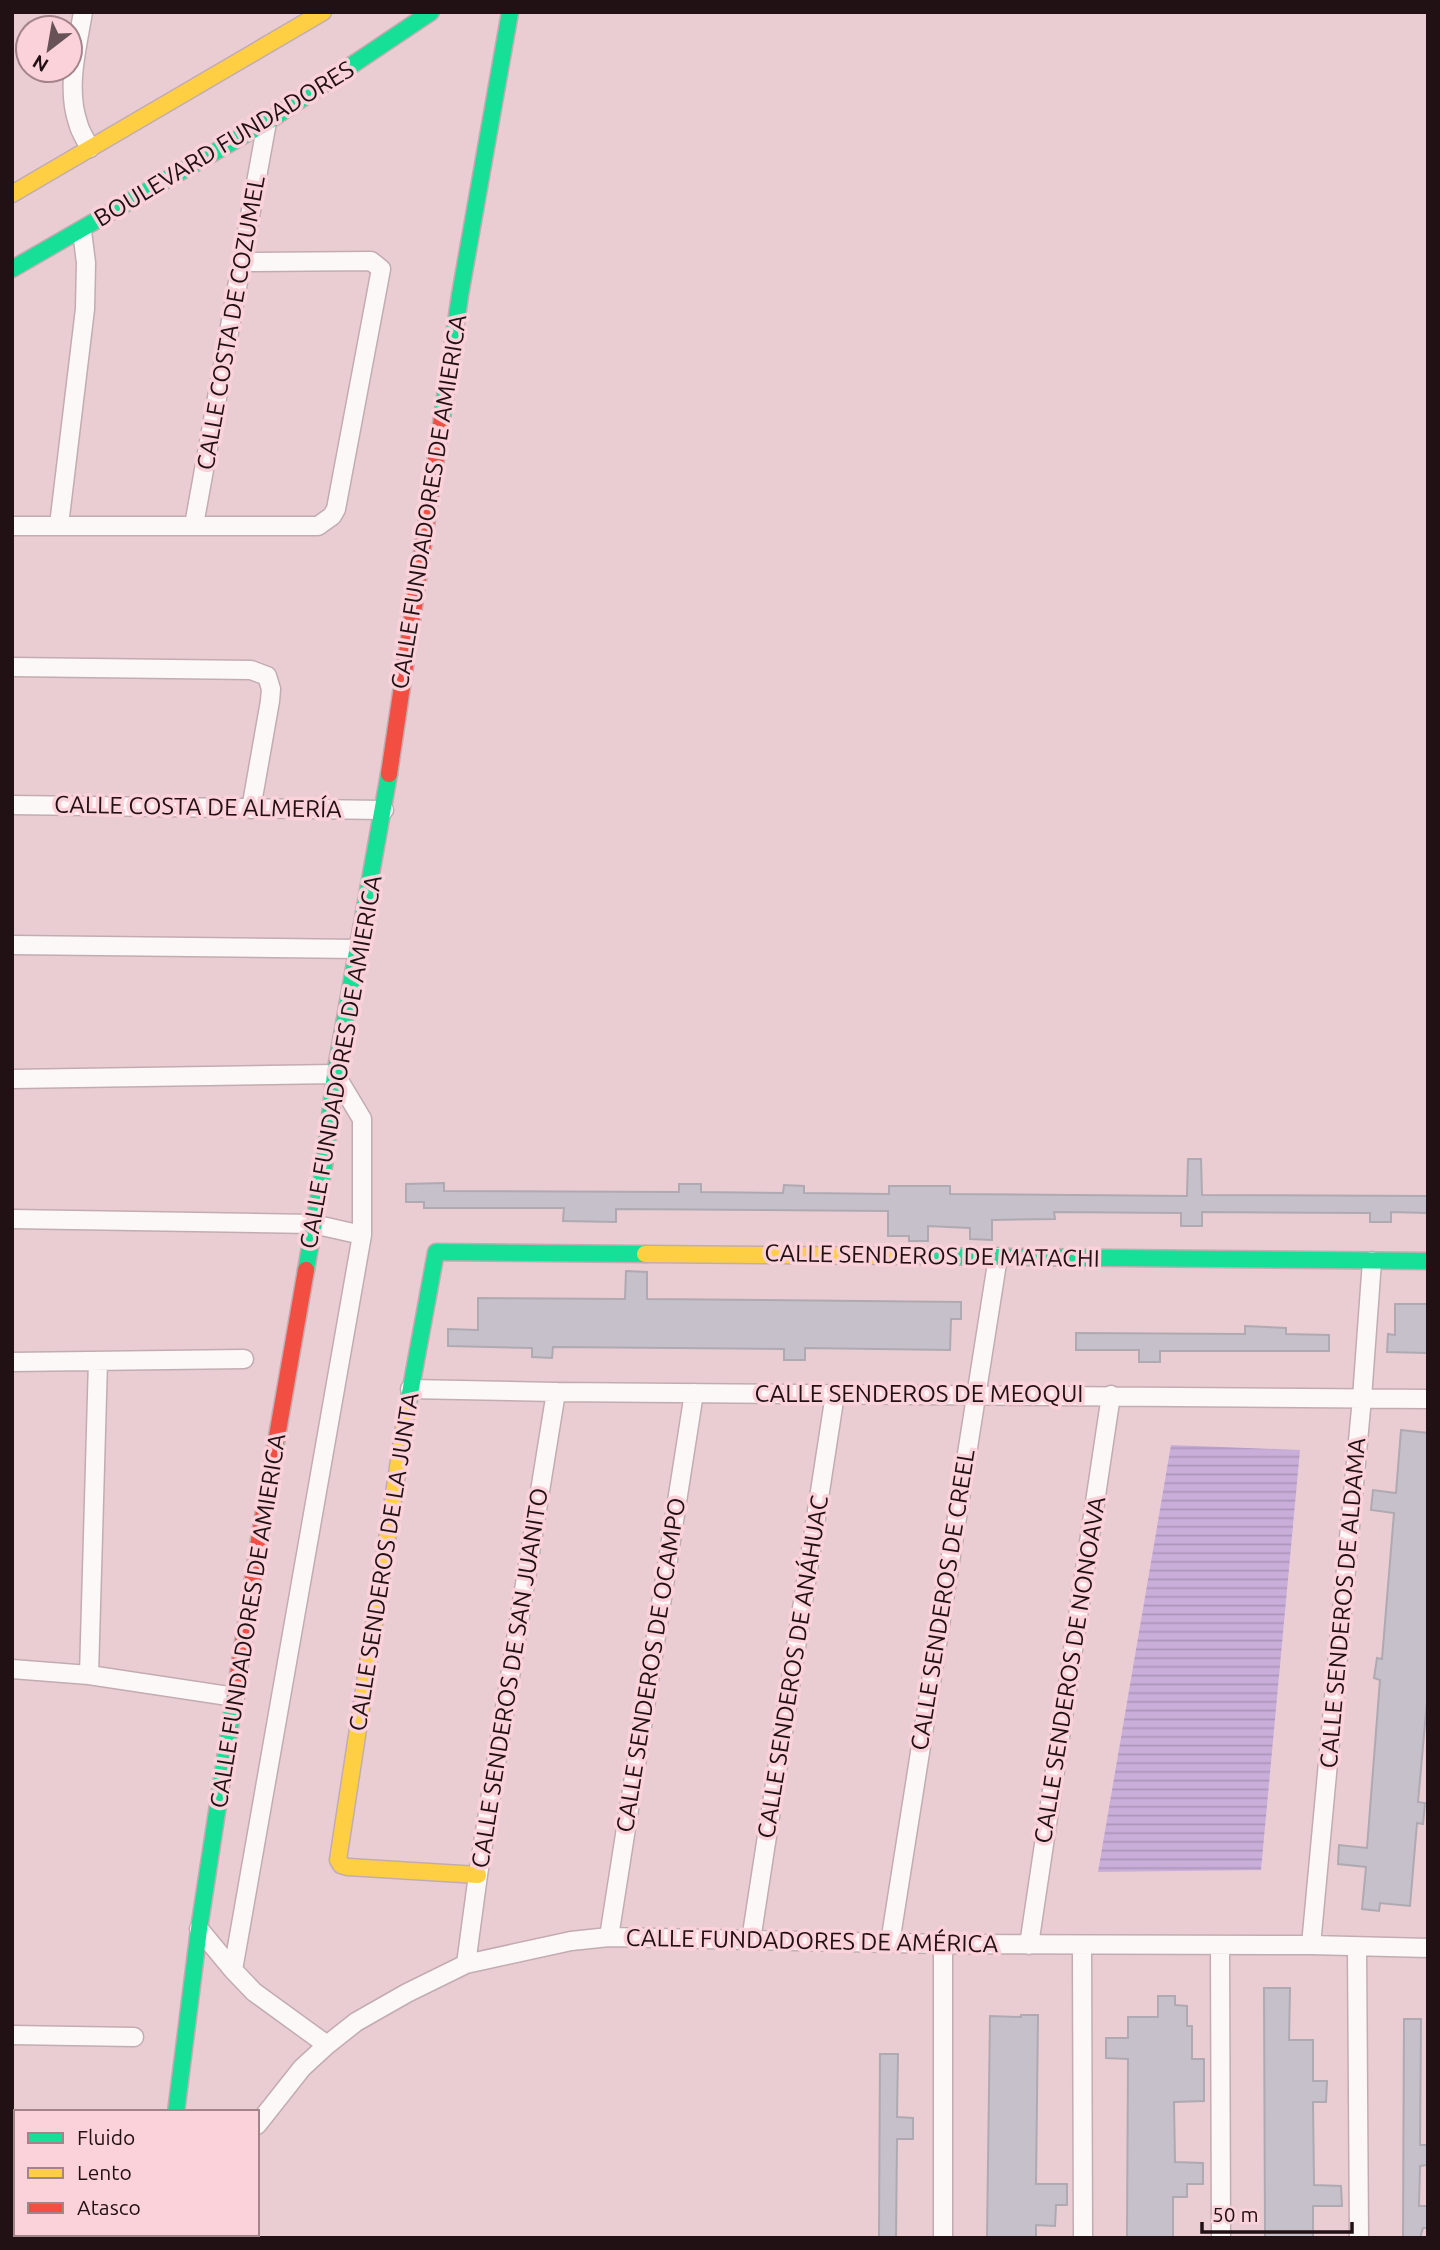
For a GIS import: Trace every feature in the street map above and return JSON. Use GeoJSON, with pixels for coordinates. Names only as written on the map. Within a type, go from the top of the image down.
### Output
{"type":"FeatureCollection","features":[{"type":"Feature","properties":{"kind":"street"},"geometry":{"type":"LineString","coordinates":[[83,12],[75,61],[73,102],[78,125],[90,148]]}},
{"type":"Feature","properties":{"kind":"street"},"geometry":{"type":"LineString","coordinates":[[12,194],[323,12]]}},
{"type":"Feature","properties":{"kind":"street","name":"BOULEVARD FUNDADORES"},"geometry":{"type":"LineString","coordinates":[[12,270],[267,122],[431,12]]}},
{"type":"Feature","properties":{"kind":"street","name":"CALLE FUNDADORES DE AMIERICA"},"geometry":{"type":"LineString","coordinates":[[176,2110],[199,1929],[260,1534],[324,1166],[335,1074],[384,810],[460,295],[510,12]]}},
{"type":"Feature","properties":{"kind":"street","name":"CALLE COSTA DE COZUMEL"},"geometry":{"type":"LineString","coordinates":[[194,525],[267,122]]}},
{"type":"Feature","properties":{"kind":"street"},"geometry":{"type":"LineString","coordinates":[[59,525],[85,309],[86,275],[82,231]]}},
{"type":"Feature","properties":{"kind":"street"},"geometry":{"type":"LineString","coordinates":[[12,526],[318,526],[332,516],[336,509],[381,269],[377,263],[371,261],[242,262]]}},
{"type":"Feature","properties":{"kind":"street"},"geometry":{"type":"LineString","coordinates":[[12,667],[251,670],[267,676],[270,682],[270,701],[251,809]]}},
{"type":"Feature","properties":{"kind":"street","name":"CALLE COSTA DE ALMERÍA"},"geometry":{"type":"LineString","coordinates":[[12,805],[384,810]]}},
{"type":"Feature","properties":{"kind":"street"},"geometry":{"type":"LineString","coordinates":[[12,945],[358,949]]}},
{"type":"Feature","properties":{"kind":"street"},"geometry":{"type":"LineString","coordinates":[[12,1079],[335,1074],[362,1119],[362,1235],[233,1970]]}},
{"type":"Feature","properties":{"kind":"street"},"geometry":{"type":"LineString","coordinates":[[12,1219],[313,1224],[362,1235]]}},
{"type":"Feature","properties":{"kind":"street","name":"CALLE SENDEROS DE MATACHI"},"geometry":{"type":"LineString","coordinates":[[436,1252],[1428,1261]]}},
{"type":"Feature","properties":{"kind":"street","name":"CALLE SENDEROS DE LA JUNTA"},"geometry":{"type":"LineString","coordinates":[[436,1252],[410,1389],[338,1856],[339,1863],[348,1867],[478,1875]]}},
{"type":"Feature","properties":{"kind":"street","name":"CALLE SENDEROS DE CREEL"},"geometry":{"type":"LineString","coordinates":[[890,1943],[998,1257]]}},
{"type":"Feature","properties":{"kind":"street","name":"CALLE SENDEROS DE ALDAMA"},"geometry":{"type":"LineString","coordinates":[[1311,1945],[1362,1398],[1372,1261]]}},
{"type":"Feature","properties":{"kind":"street"},"geometry":{"type":"LineString","coordinates":[[12,1362],[244,1359]]}},
{"type":"Feature","properties":{"kind":"street"},"geometry":{"type":"LineString","coordinates":[[89,1675],[98,1361]]}},
{"type":"Feature","properties":{"kind":"street","name":"CALLE SENDEROS DE MEOQUI"},"geometry":{"type":"LineString","coordinates":[[410,1389],[1428,1399]]}},
{"type":"Feature","properties":{"kind":"street","name":"CALLE SENDEROS DE SAN JUANITO"},"geometry":{"type":"LineString","coordinates":[[466,1964],[556,1392]]}},
{"type":"Feature","properties":{"kind":"street","name":"CALLE SENDEROS DE OCAMPO"},"geometry":{"type":"LineString","coordinates":[[609,1937],[694,1392]]}},
{"type":"Feature","properties":{"kind":"street","name":"CALLE SENDEROS DE ANÁHUAC"},"geometry":{"type":"LineString","coordinates":[[751,1940],[835,1394]]}},
{"type":"Feature","properties":{"kind":"street","name":"CALLE SENDEROS DE NONOAVA"},"geometry":{"type":"LineString","coordinates":[[1028,1945],[1111,1395]]}},
{"type":"Feature","properties":{"kind":"street"},"geometry":{"type":"LineString","coordinates":[[12,1669],[89,1675],[234,1698]]}},
{"type":"Feature","properties":{"kind":"street"},"geometry":{"type":"LineString","coordinates":[[199,1929],[254,1992],[327,2045]]}},
{"type":"Feature","properties":{"kind":"street","name":"CALLE FUNDADORES DE AMÉRICA"},"geometry":{"type":"LineString","coordinates":[[259,2122],[302,2068],[356,2022],[466,1964],[534,1948],[609,1937],[943,1944],[1428,1948]]}},
{"type":"Feature","properties":{"kind":"street"},"geometry":{"type":"LineString","coordinates":[[943,1944],[943,2238]]}},
{"type":"Feature","properties":{"kind":"street"},"geometry":{"type":"LineString","coordinates":[[1082,1945],[1083,2238]]}},
{"type":"Feature","properties":{"kind":"street"},"geometry":{"type":"LineString","coordinates":[[1220,1945],[1221,2238]]}},
{"type":"Feature","properties":{"kind":"street"},"geometry":{"type":"LineString","coordinates":[[1357,1947],[1359,2238]]}},
{"type":"Feature","properties":{"kind":"street"},"geometry":{"type":"LineString","coordinates":[[12,2035],[134,2037]]}},
{"type":"Feature","properties":{"kind":"shaded area"},"geometry":{"type":"Polygon","coordinates":[[[1171,1445],[1300,1450],[1261,1870],[1098,1872],[1171,1445]]]}},
{"type":"Feature","properties":{"kind":"building"},"geometry":{"type":"Polygon","coordinates":[[[1188,1159],[1201,1159],[1202,1195],[1428,1196],[1428,1213],[1391,1212],[1391,1222],[1370,1222],[1370,1213],[1202,1212],[1202,1226],[1181,1226],[1181,1213],[1054,1212],[1055,1219],[992,1220],[992,1240],[970,1239],[970,1228],[928,1226],[928,1241],[909,1241],[909,1236],[888,1236],[888,1211],[616,1209],[616,1222],[563,1221],[564,1208],[424,1208],[424,1202],[406,1202],[406,1184],[444,1183],[444,1191],[679,1192],[679,1184],[701,1184],[701,1192],[783,1193],[784,1185],[804,1186],[804,1193],[889,1194],[889,1186],[950,1186],[950,1194],[1187,1196],[1188,1159]]]}},
{"type":"Feature","properties":{"kind":"building"},"geometry":{"type":"Polygon","coordinates":[[[626,1271],[647,1272],[647,1299],[961,1302],[961,1319],[951,1319],[950,1350],[805,1348],[805,1360],[784,1360],[784,1349],[553,1347],[552,1358],[532,1357],[532,1348],[448,1346],[448,1329],[478,1330],[478,1298],[625,1299],[626,1271]]]}},
{"type":"Feature","properties":{"kind":"building"},"geometry":{"type":"Polygon","coordinates":[[[1395,1304],[1428,1304],[1428,1353],[1387,1352],[1388,1334],[1395,1335],[1395,1304]]]}},
{"type":"Feature","properties":{"kind":"building"},"geometry":{"type":"Polygon","coordinates":[[[1245,1326],[1286,1328],[1286,1334],[1329,1335],[1329,1351],[1160,1351],[1160,1362],[1139,1362],[1139,1350],[1076,1350],[1076,1333],[1245,1334],[1245,1326]]]}},
{"type":"Feature","properties":{"kind":"building"},"geometry":{"type":"Polygon","coordinates":[[[1401,1430],[1428,1433],[1428,1690],[1418,1802],[1425,1803],[1423,1824],[1417,1823],[1410,1906],[1380,1903],[1379,1911],[1362,1909],[1366,1867],[1338,1864],[1339,1845],[1367,1848],[1380,1680],[1374,1678],[1377,1658],[1382,1659],[1394,1513],[1371,1510],[1373,1490],[1396,1493],[1401,1430]]]}},
{"type":"Feature","properties":{"kind":"building"},"geometry":{"type":"Polygon","coordinates":[[[1264,1988],[1290,1988],[1289,2040],[1313,2040],[1313,2081],[1327,2081],[1326,2102],[1313,2102],[1314,2185],[1341,2186],[1342,2206],[1313,2206],[1313,2238],[1265,2238],[1264,1988]]]}},
{"type":"Feature","properties":{"kind":"building"},"geometry":{"type":"Polygon","coordinates":[[[1158,1996],[1175,1996],[1175,2005],[1187,2006],[1187,2026],[1192,2026],[1192,2059],[1204,2059],[1204,2101],[1174,2102],[1175,2162],[1203,2163],[1203,2184],[1187,2184],[1187,2197],[1173,2197],[1173,2238],[1127,2238],[1128,2059],[1106,2058],[1106,2038],[1128,2038],[1128,2017],[1158,2017],[1158,1996]]]}},
{"type":"Feature","properties":{"kind":"building"},"geometry":{"type":"Polygon","coordinates":[[[1038,2015],[1036,2184],[1067,2184],[1067,2205],[1056,2205],[1055,2226],[1036,2225],[1036,2238],[987,2238],[990,2016],[1038,2015]]]}},
{"type":"Feature","properties":{"kind":"building"},"geometry":{"type":"Polygon","coordinates":[[[1404,2019],[1421,2019],[1420,2145],[1427,2145],[1427,2165],[1420,2166],[1419,2206],[1428,2206],[1428,2228],[1423,2228],[1420,2238],[1403,2238],[1404,2019]]]}},
{"type":"Feature","properties":{"kind":"building"},"geometry":{"type":"Polygon","coordinates":[[[880,2054],[898,2054],[897,2117],[913,2118],[913,2139],[897,2139],[896,2238],[879,2238],[880,2054]]]}},
{"type":"Feature","properties":{"kind":"traffic: fast"},"geometry":{"type":"LineString","coordinates":[[12,269],[267,122],[431,12]]}},
{"type":"Feature","properties":{"kind":"traffic: fast"},"geometry":{"type":"LineString","coordinates":[[442,418],[460,295],[510,12]]}},
{"type":"Feature","properties":{"kind":"traffic: fast"},"geometry":{"type":"LineString","coordinates":[[306,1270],[324,1166],[335,1074],[389,774]]}},
{"type":"Feature","properties":{"kind":"traffic: fast"},"geometry":{"type":"LineString","coordinates":[[406,1415],[436,1252],[645,1254]]}},
{"type":"Feature","properties":{"kind":"traffic: fast"},"geometry":{"type":"LineString","coordinates":[[911,1256],[1428,1261]]}},
{"type":"Feature","properties":{"kind":"traffic: fast"},"geometry":{"type":"LineString","coordinates":[[176,2110],[199,1929],[235,1694]]}},
{"type":"Feature","properties":{"kind":"traffic: slow"},"geometry":{"type":"LineString","coordinates":[[12,194],[323,12]]}},
{"type":"Feature","properties":{"kind":"traffic: slow"},"geometry":{"type":"LineString","coordinates":[[645,1254],[911,1256]]}},
{"type":"Feature","properties":{"kind":"traffic: slow"},"geometry":{"type":"LineString","coordinates":[[406,1415],[338,1860],[341,1865],[348,1867],[478,1875]]}},
{"type":"Feature","properties":{"kind":"traffic: jam"},"geometry":{"type":"LineString","coordinates":[[389,774],[442,418]]}},
{"type":"Feature","properties":{"kind":"traffic: jam"},"geometry":{"type":"LineString","coordinates":[[235,1694],[306,1270]]}}]}
